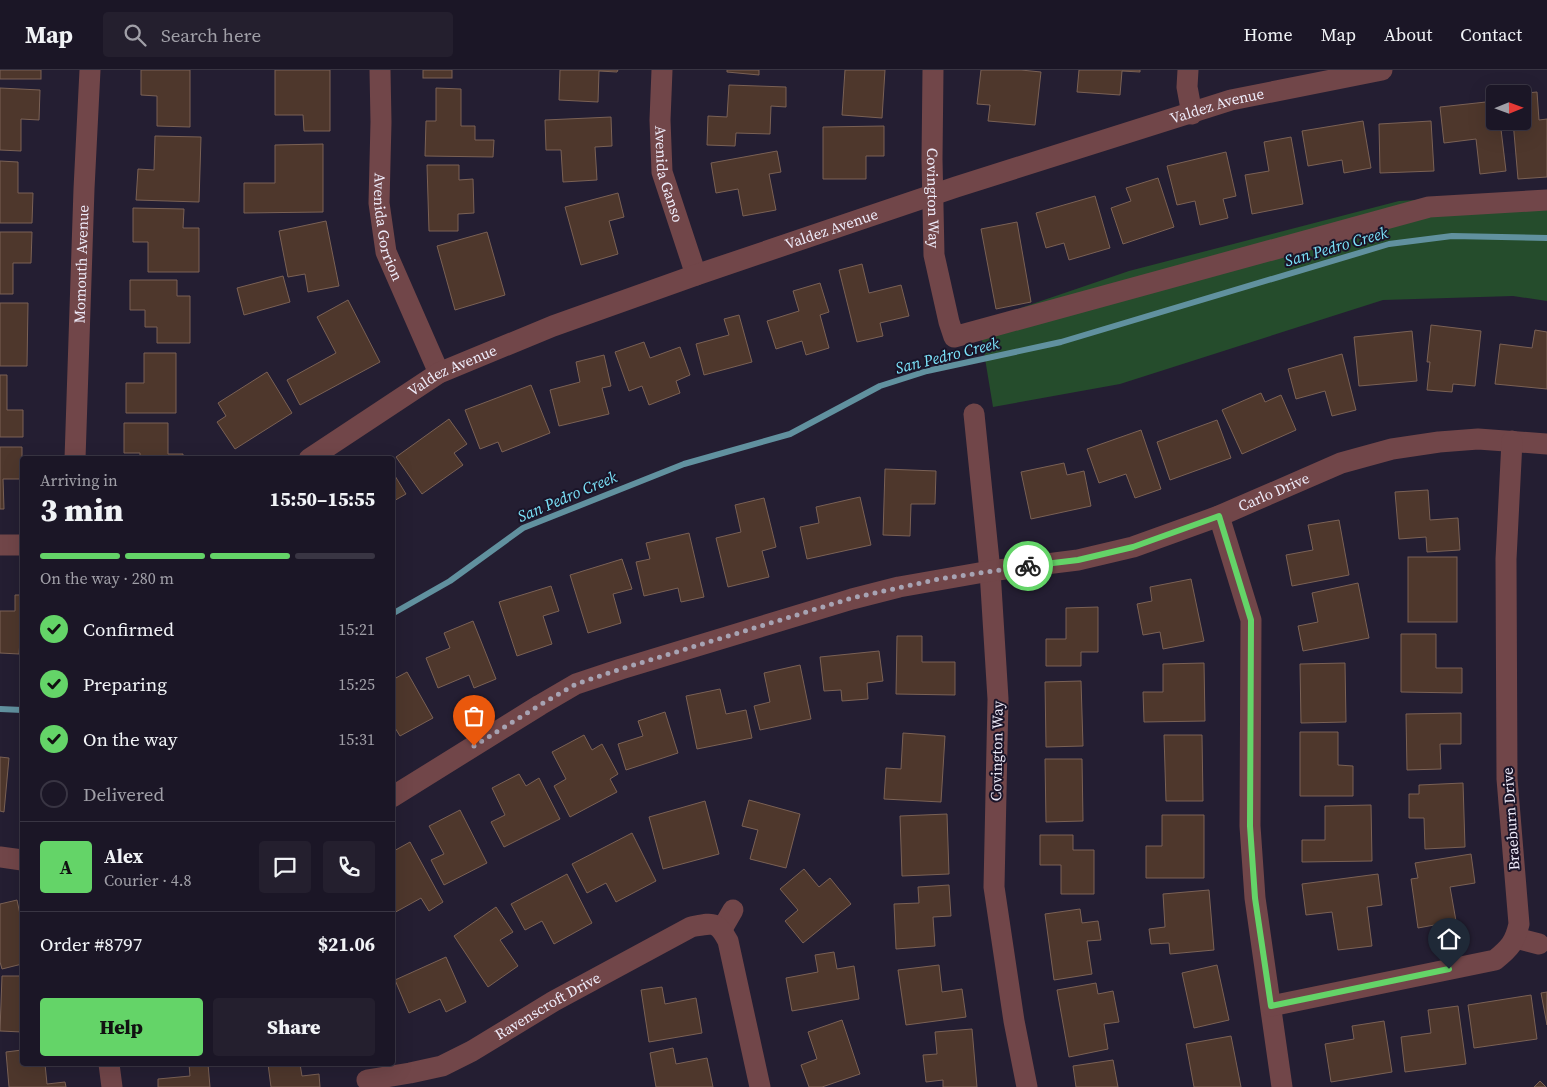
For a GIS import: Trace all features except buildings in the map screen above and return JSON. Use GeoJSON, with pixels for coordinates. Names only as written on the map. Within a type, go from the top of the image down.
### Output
{"type":"FeatureCollection","features":[{"type":"Feature","properties":{"kind":"street","name":"Momouth Avenue"},"geometry":{"type":"LineString","coordinates":[[75,456],[90,70]]}},
{"type":"Feature","properties":{"kind":"street","name":"Avenida Gorrion"},"geometry":{"type":"LineString","coordinates":[[380,70],[379,203],[386,252],[439,373]]}},
{"type":"Feature","properties":{"kind":"street","name":"Avenida Ganso"},"geometry":{"type":"LineString","coordinates":[[662,70],[660,120],[662,172],[696,275]]}},
{"type":"Feature","properties":{"kind":"street","name":"Covington Way"},"geometry":{"type":"LineString","coordinates":[[933,70],[934,255],[954,337],[1430,207],[1547,200]]}},
{"type":"Feature","properties":{"kind":"street"},"geometry":{"type":"LineString","coordinates":[[1188,70],[1187,87],[1192,114]]}},
{"type":"Feature","properties":{"kind":"street","name":"Valdez Avenue"},"geometry":{"type":"LineString","coordinates":[[313,456],[439,373],[553,326],[933,194],[1192,114],[1231,100],[1382,70]]}},
{"type":"Feature","properties":{"kind":"street","name":"Covington Way"},"geometry":{"type":"LineString","coordinates":[[974,414],[990,571],[998,699],[994,888],[1014,1021],[1027,1087]]}},
{"type":"Feature","properties":{"kind":"street","name":"Carlo Drive"},"geometry":{"type":"LineString","coordinates":[[395,795],[576,684],[852,598],[898,587],[990,571],[1078,560],[1124,549],[1219,516],[1341,464],[1392,449],[1439,442],[1478,439],[1547,444]]}},
{"type":"Feature","properties":{"kind":"street","name":"Braeburn Drive"},"geometry":{"type":"LineString","coordinates":[[1512,441],[1506,578],[1507,779],[1519,924],[1516,938]]}},
{"type":"Feature","properties":{"kind":"street"},"geometry":{"type":"LineString","coordinates":[[1219,516],[1251,620],[1250,826],[1255,898],[1282,1087]]}},
{"type":"Feature","properties":{"kind":"street"},"geometry":{"type":"LineString","coordinates":[[0,545],[20,545]]}},
{"type":"Feature","properties":{"kind":"street"},"geometry":{"type":"LineString","coordinates":[[0,857],[20,860]]}},
{"type":"Feature","properties":{"kind":"street"},"geometry":{"type":"LineString","coordinates":[[733,910],[722,928],[728,941],[760,1087]]}},
{"type":"Feature","properties":{"kind":"street","name":"Ravenscroft Drive"},"geometry":{"type":"LineString","coordinates":[[367,1077],[410,1073],[442,1066],[472,1051],[554,1001],[691,927],[710,923],[722,928]]}},
{"type":"Feature","properties":{"kind":"street"},"geometry":{"type":"LineString","coordinates":[[1271,1006],[1495,960],[1507,950],[1516,938],[1539,944]]}},
{"type":"Feature","properties":{"kind":"street"},"geometry":{"type":"LineString","coordinates":[[109,1066],[112,1087]]}},
{"type":"Feature","properties":{"kind":"green space"},"geometry":{"type":"Polygon","coordinates":[[[1547,192],[1547,301],[1513,296],[1383,300],[1120,384],[993,407],[979,322],[1129,271],[1399,201],[1547,192]]]}},
{"type":"Feature","properties":{"kind":"waterway","name":"San Pedro Creek"},"geometry":{"type":"LineString","coordinates":[[395,612],[450,581],[523,528],[684,464],[790,434],[880,386],[927,371],[1061,342],[1389,244],[1452,236],[1547,238]]}},
{"type":"Feature","properties":{"kind":"waterway","name":"San Pedro Creek"},"geometry":{"type":"LineString","coordinates":[[0,709],[20,710]]}},
{"type":"Feature","properties":{"kind":"way so far"},"geometry":{"type":"LineString","coordinates":[[474,746],[576,684],[621,669],[852,598],[939,579],[1028,566]]}},
{"type":"Feature","properties":{"kind":"route"},"geometry":{"type":"LineString","coordinates":[[1028,566],[1078,560],[1133,547],[1219,516],[1251,620],[1250,826],[1255,898],[1271,1006],[1449,969]]}}]}
